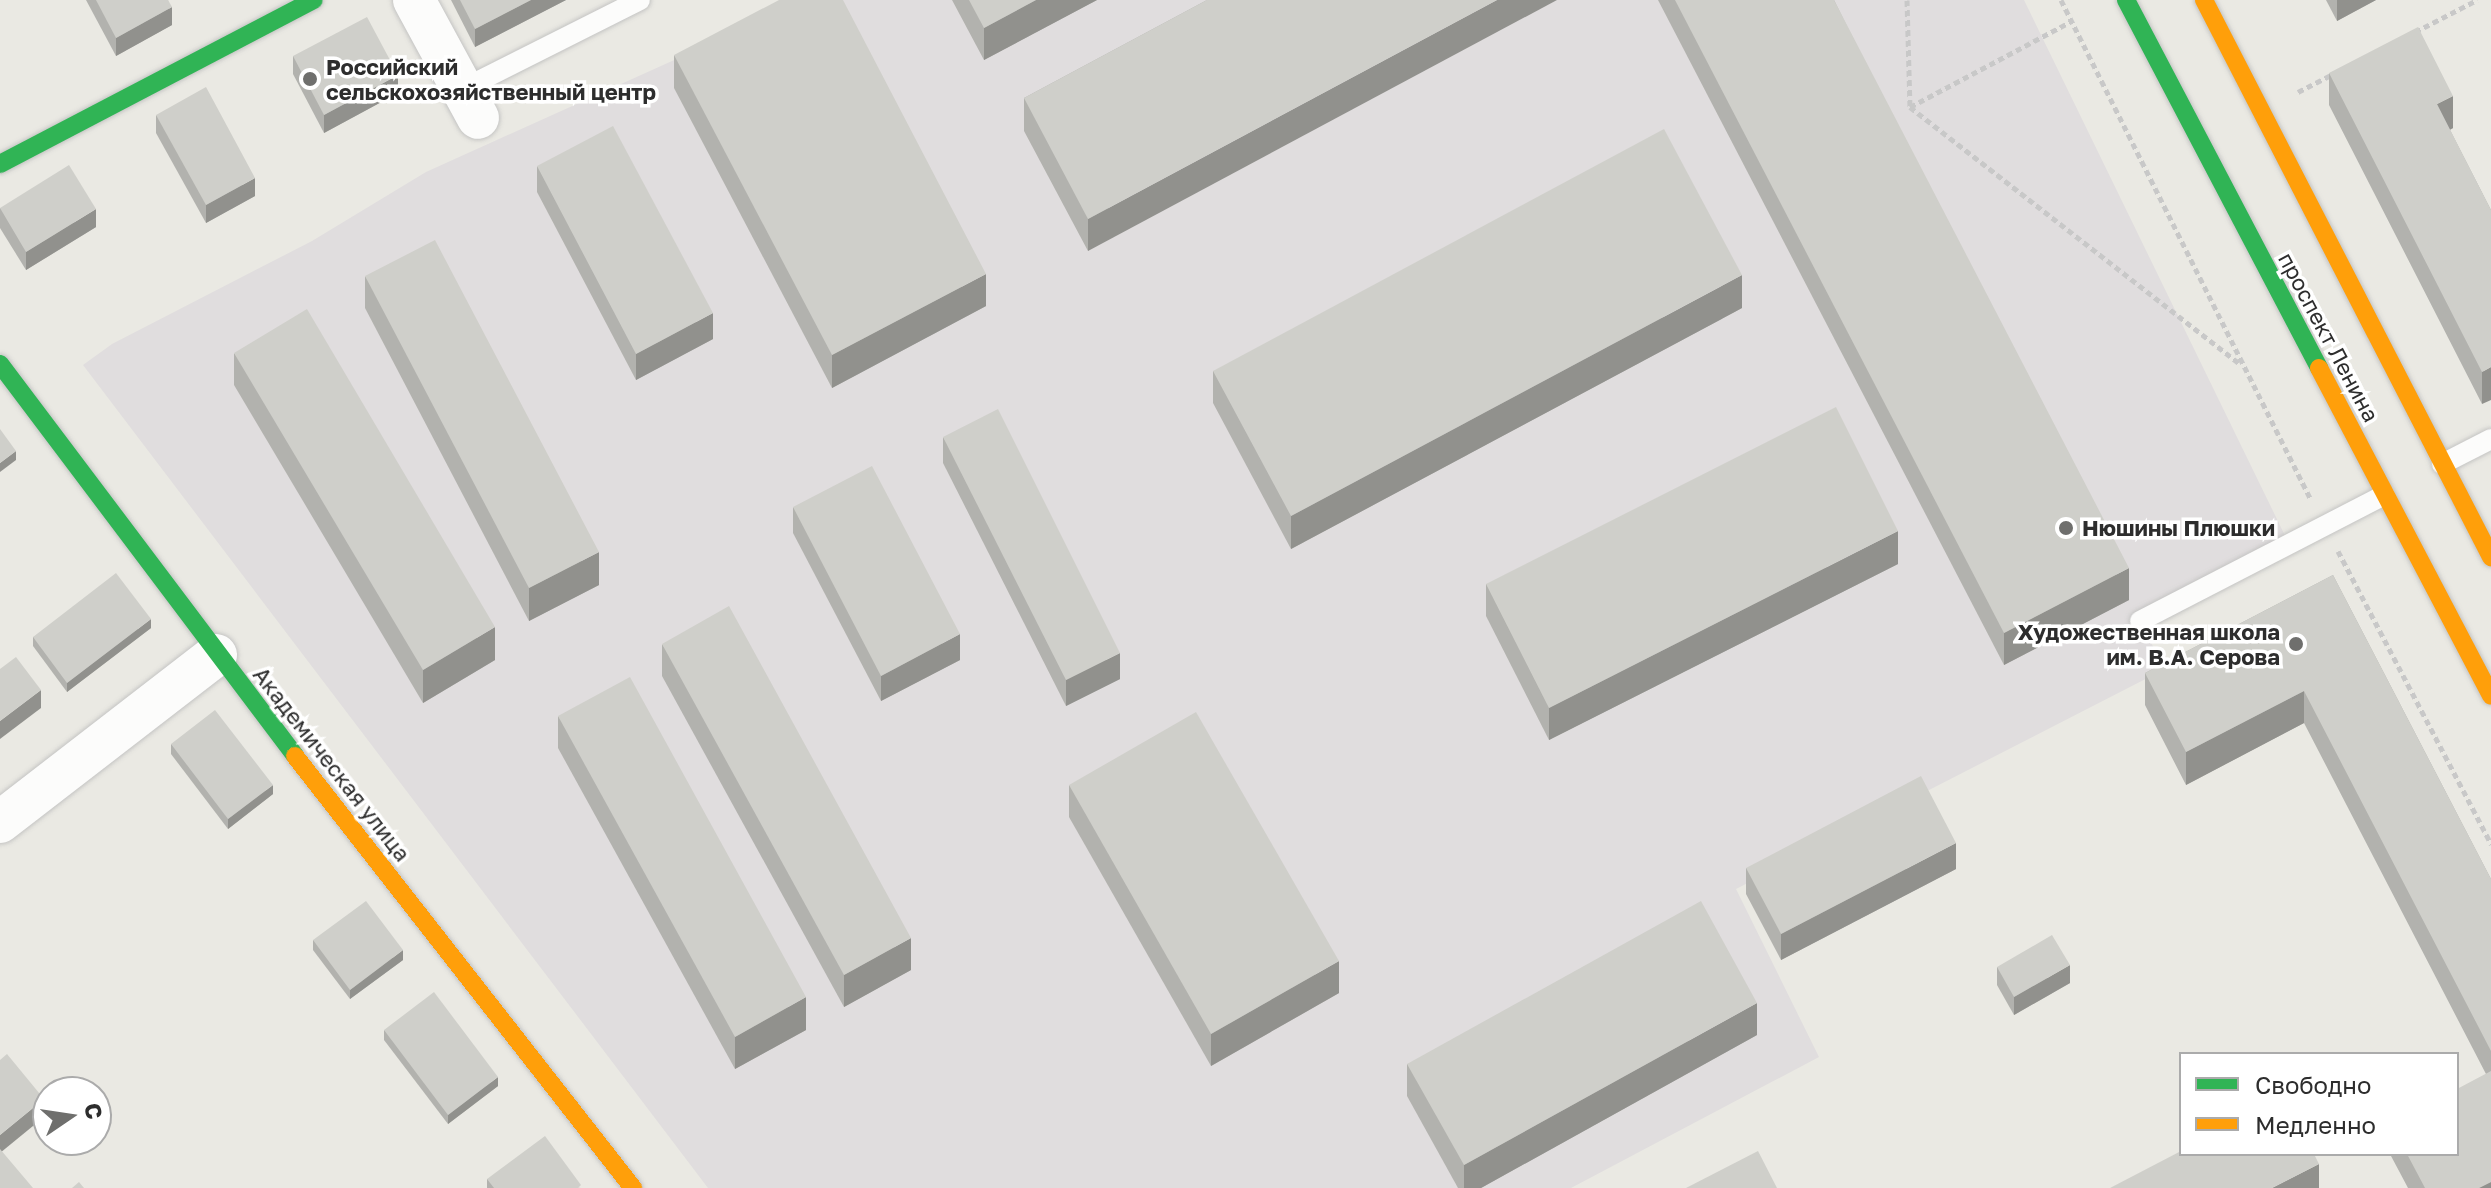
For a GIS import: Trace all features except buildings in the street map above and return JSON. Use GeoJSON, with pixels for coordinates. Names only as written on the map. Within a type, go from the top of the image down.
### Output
{"type":"FeatureCollection","features":[{"type":"Feature","properties":{"kind":"main road"},"geometry":{"type":"LineString","coordinates":[[0,164],[314,0]]}},
{"type":"Feature","properties":{"kind":"main road","name":"проспект Ленина"},"geometry":{"type":"LineString","coordinates":[[2126,0],[2491,696]]}},
{"type":"Feature","properties":{"kind":"main road","name":"проспект Ленина"},"geometry":{"type":"LineString","coordinates":[[2204,0],[2491,557]]}},
{"type":"Feature","properties":{"kind":"main road","name":"Академическая улица"},"geometry":{"type":"LineString","coordinates":[[0,364],[216,655],[633,1188]]}},
{"type":"Feature","properties":{"kind":"street"},"geometry":{"type":"LineString","coordinates":[[414,0],[470,104]]}},
{"type":"Feature","properties":{"kind":"street"},"geometry":{"type":"LineString","coordinates":[[0,822],[216,655]]}},
{"type":"Feature","properties":{"kind":"lane"},"geometry":{"type":"LineString","coordinates":[[470,104],[640,0]]}},
{"type":"Feature","properties":{"kind":"lane"},"geometry":{"type":"LineString","coordinates":[[2442,464],[2491,439]]}},
{"type":"Feature","properties":{"kind":"lane"},"geometry":{"type":"LineString","coordinates":[[2140,621],[2384,495]]}},
{"type":"Feature","properties":{"kind":"path"},"geometry":{"type":"LineString","coordinates":[[1907,0],[1910,107]]}},
{"type":"Feature","properties":{"kind":"path"},"geometry":{"type":"LineString","coordinates":[[2061,0],[2241,365],[2491,844]]}},
{"type":"Feature","properties":{"kind":"path"},"geometry":{"type":"LineString","coordinates":[[2407,36],[2477,0]]}},
{"type":"Feature","properties":{"kind":"path"},"geometry":{"type":"LineString","coordinates":[[1910,107],[2072,21]]}},
{"type":"Feature","properties":{"kind":"path"},"geometry":{"type":"LineString","coordinates":[[2261,111],[2350,65]]}},
{"type":"Feature","properties":{"kind":"path"},"geometry":{"type":"LineString","coordinates":[[1910,107],[2241,365]]}},
{"type":"Feature","properties":{"kind":"shaded area"},"geometry":{"type":"Polygon","coordinates":[[[807,0],[2024,0],[2292,550],[2140,622],[2165,669],[1736,889],[1819,1057],[1571,1188],[708,1188],[83,365],[112,344],[312,241],[426,172],[807,0]]]}},
{"type":"Feature","properties":{"kind":"traffic: fast"},"geometry":{"type":"LineString","coordinates":[[0,164],[314,0]]}},
{"type":"Feature","properties":{"kind":"traffic: fast"},"geometry":{"type":"LineString","coordinates":[[2126,0],[2319,368]]}},
{"type":"Feature","properties":{"kind":"traffic: fast"},"geometry":{"type":"LineString","coordinates":[[0,364],[295,756]]}},
{"type":"Feature","properties":{"kind":"traffic: slow"},"geometry":{"type":"LineString","coordinates":[[2204,0],[2491,557]]}},
{"type":"Feature","properties":{"kind":"traffic: slow"},"geometry":{"type":"LineString","coordinates":[[2319,368],[2491,696]]}},
{"type":"Feature","properties":{"kind":"traffic: slow"},"geometry":{"type":"LineString","coordinates":[[295,756],[633,1188]]}},
{"type":"Feature","properties":{"kind":"place","name":"Российский сельскохозяйственный центр"},"geometry":{"type":"Point","coordinates":[310,79]}},
{"type":"Feature","properties":{"kind":"place","name":"Нюшины Плюшки"},"geometry":{"type":"Point","coordinates":[2066,528]}},
{"type":"Feature","properties":{"kind":"place","name":"Художественная школа им. В.А. Серова"},"geometry":{"type":"Point","coordinates":[2296,644]}}]}
